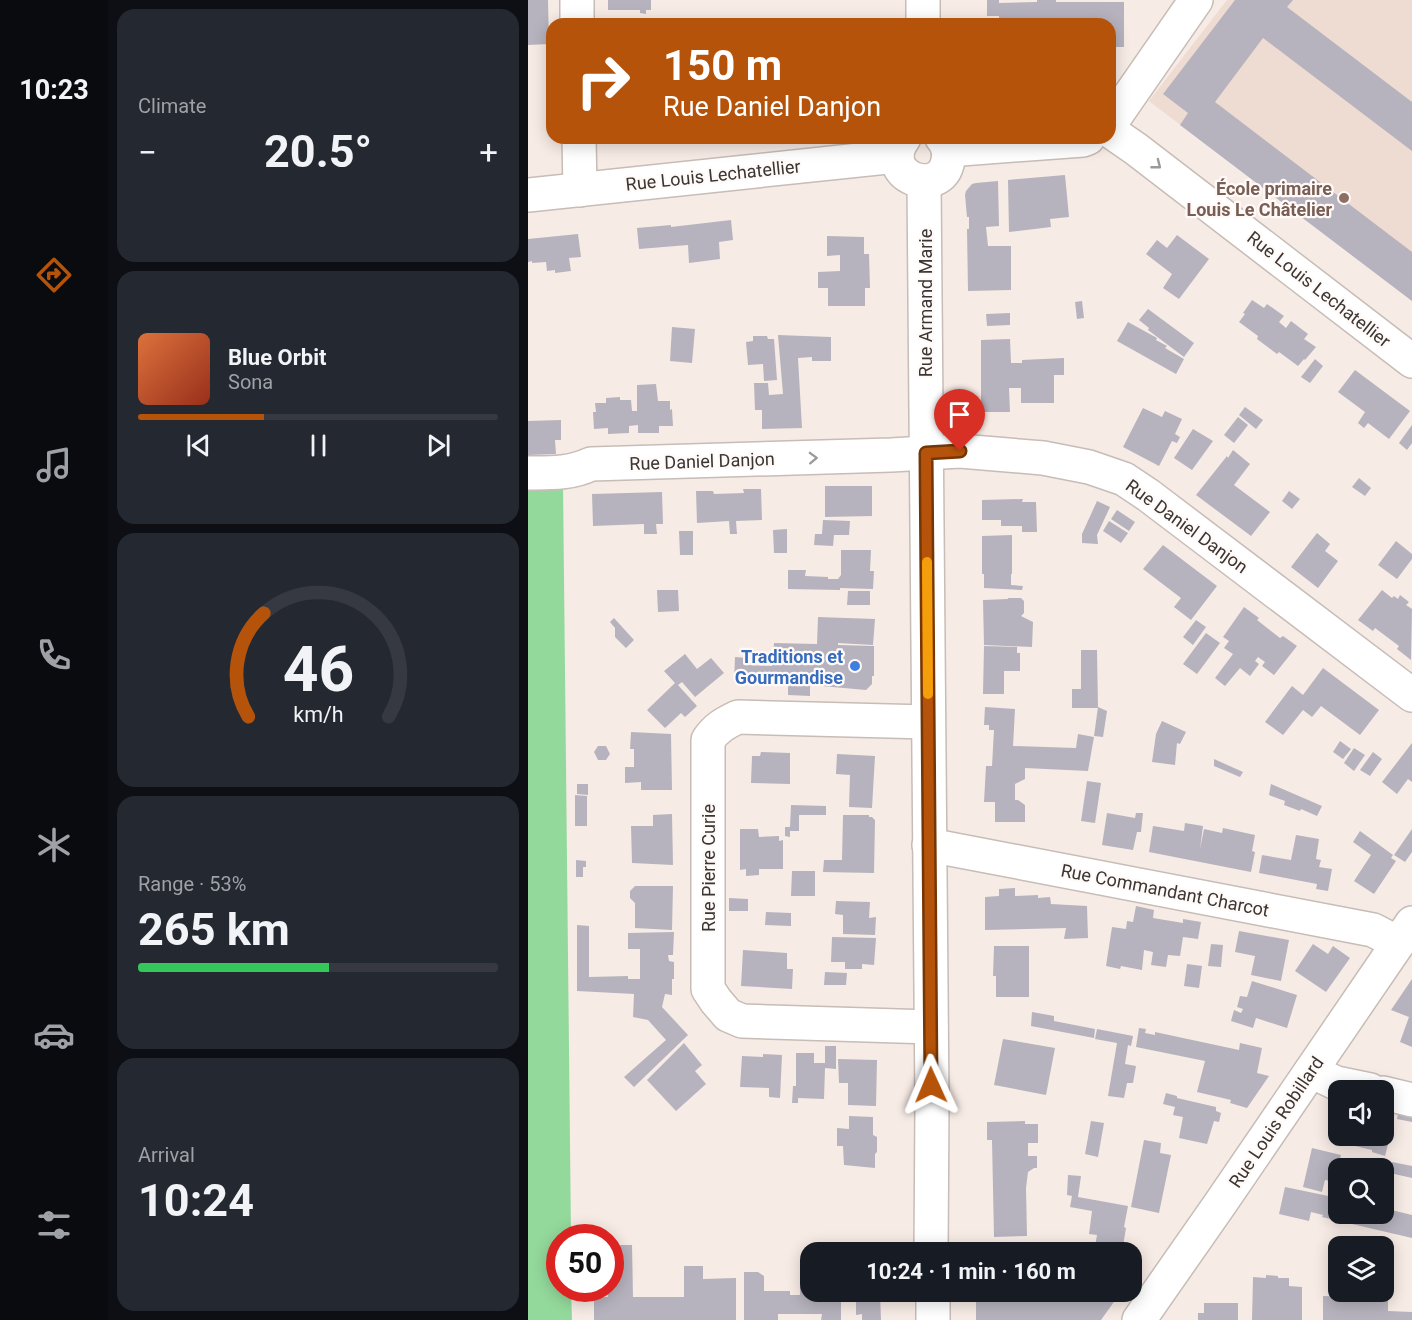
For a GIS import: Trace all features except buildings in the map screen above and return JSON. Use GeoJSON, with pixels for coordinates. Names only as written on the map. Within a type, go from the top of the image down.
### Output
{"type":"FeatureCollection","features":[{"type":"Feature","properties":{"kind":"street"},"geometry":{"type":"LineString","coordinates":[[577,0],[577,18]]}},
{"type":"Feature","properties":{"kind":"street"},"geometry":{"type":"LineString","coordinates":[[923,0],[923,18]]}},
{"type":"Feature","properties":{"kind":"street"},"geometry":{"type":"LineString","coordinates":[[1116,115],[1196,0]]}},
{"type":"Feature","properties":{"kind":"street","name":"Rue Louis Lechatellier"},"geometry":{"type":"LineString","coordinates":[[1116,135],[1412,361]]}},
{"type":"Feature","properties":{"kind":"street"},"geometry":{"type":"LineString","coordinates":[[579,144],[580,190]]}},
{"type":"Feature","properties":{"kind":"street"},"geometry":{"type":"LineString","coordinates":[[901,147],[899,166],[908,177],[924,181],[937,177],[948,164],[945,144]]}},
{"type":"Feature","properties":{"kind":"street","name":"Rue Louis Lechatellier"},"geometry":{"type":"LineString","coordinates":[[528,195],[901,147]]}},
{"type":"Feature","properties":{"kind":"street","name":"Rue Armand Marie"},"geometry":{"type":"LineString","coordinates":[[924,181],[931,1242]]}},
{"type":"Feature","properties":{"kind":"street","name":"Rue Daniel Danjon"},"geometry":{"type":"LineString","coordinates":[[528,474],[567,472],[591,464],[960,451],[1043,458],[1089,467],[1124,479],[1157,502],[1412,694]]}},
{"type":"Feature","properties":{"kind":"street","name":"Rue Pierre Curie"},"geometry":{"type":"LineString","coordinates":[[928,722],[738,717],[724,723],[714,731],[708,740],[708,988],[728,1015],[742,1021],[931,1027]]}},
{"type":"Feature","properties":{"kind":"street","name":"Rue Commandant Charcot"},"geometry":{"type":"LineString","coordinates":[[929,845],[1373,930],[1405,933]]}},
{"type":"Feature","properties":{"kind":"street","name":"Rue Louis Robillard"},"geometry":{"type":"LineString","coordinates":[[1139,1320],[1405,933]]}},
{"type":"Feature","properties":{"kind":"street"},"geometry":{"type":"LineString","coordinates":[[1311,1071],[1330,1080]]}},
{"type":"Feature","properties":{"kind":"street"},"geometry":{"type":"LineString","coordinates":[[1394,1096],[1412,1100]]}},
{"type":"Feature","properties":{"kind":"street"},"geometry":{"type":"LineString","coordinates":[[933,1302],[933,1320]]}},
{"type":"Feature","properties":{"kind":"shaded area","name":"École primaire Louis Le Châtelier"},"geometry":{"type":"Polygon","coordinates":[[[1227,0],[1412,0],[1412,301],[1149,101],[1227,0]]]}},
{"type":"Feature","properties":{"kind":"green space"},"geometry":{"type":"Polygon","coordinates":[[[563,482],[571,1224],[546,1224],[546,1302],[571,1302],[572,1320],[528,1320],[528,483],[563,482]]]}},
{"type":"Feature","properties":{"kind":"slow traffic"},"geometry":{"type":"LineString","coordinates":[[927,562],[928,694]]}},
{"type":"Feature","properties":{"kind":"place","name":"École primaire Louis Le Châtelier"},"geometry":{"type":"Point","coordinates":[1344,198]}},
{"type":"Feature","properties":{"kind":"place","name":"Traditions et Gourmandise"},"geometry":{"type":"Point","coordinates":[855,666]}},
{"type":"Feature","properties":{"kind":"route"},"geometry":{"type":"LineString","coordinates":[[931,1085],[926,453],[960,451]]}}]}
